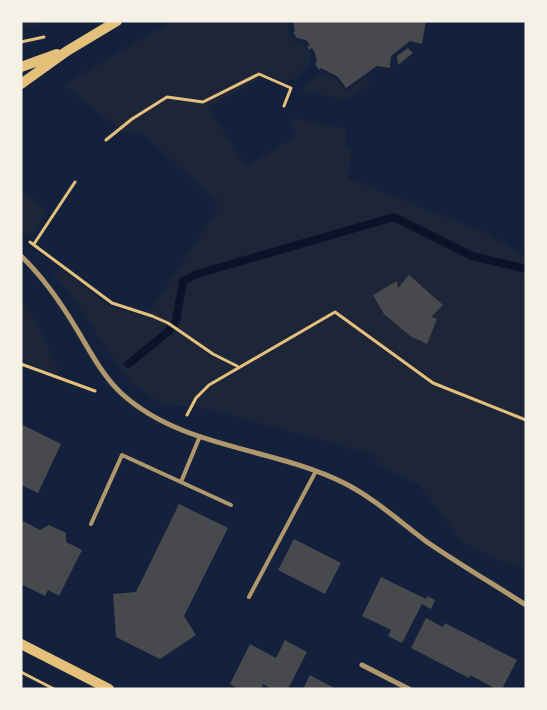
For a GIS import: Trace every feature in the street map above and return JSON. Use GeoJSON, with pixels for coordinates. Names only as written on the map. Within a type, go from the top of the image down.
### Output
{"type":"FeatureCollection","features":[{"type":"Feature","properties":{"kind":"main road"},"geometry":{"type":"LineString","coordinates":[[21,84],[68,51],[117,21]]}},
{"type":"Feature","properties":{"kind":"main road"},"geometry":{"type":"LineString","coordinates":[[21,67],[68,51]]}},
{"type":"Feature","properties":{"kind":"main road"},"geometry":{"type":"LineString","coordinates":[[21,644],[109,689]]}},
{"type":"Feature","properties":{"kind":"street"},"geometry":{"type":"LineString","coordinates":[[21,256],[57,300],[96,363],[121,393],[151,415],[179,429],[316,471],[366,496],[427,542],[526,605]]}},
{"type":"Feature","properties":{"kind":"street"},"geometry":{"type":"LineString","coordinates":[[362,665],[409,689]]}},
{"type":"Feature","properties":{"kind":"lane"},"geometry":{"type":"LineString","coordinates":[[181,482],[200,436]]}},
{"type":"Feature","properties":{"kind":"lane"},"geometry":{"type":"LineString","coordinates":[[91,524],[122,455],[231,505]]}},
{"type":"Feature","properties":{"kind":"lane"},"geometry":{"type":"LineString","coordinates":[[249,597],[316,471]]}},
{"type":"Feature","properties":{"kind":"path"},"geometry":{"type":"LineString","coordinates":[[106,140],[132,119],[166,97],[203,102],[259,74],[291,88],[284,106]]}},
{"type":"Feature","properties":{"kind":"path"},"geometry":{"type":"LineString","coordinates":[[75,182],[35,244],[112,304],[168,323],[191,340],[238,366]]}},
{"type":"Feature","properties":{"kind":"path"},"geometry":{"type":"LineString","coordinates":[[186,417],[196,398],[208,385],[238,366],[336,312],[433,383],[526,420]]}},
{"type":"Feature","properties":{"kind":"path"},"geometry":{"type":"LineString","coordinates":[[21,364],[95,391]]}},
{"type":"Feature","properties":{"kind":"path"},"geometry":{"type":"LineString","coordinates":[[21,672],[54,689]]}},
{"type":"Feature","properties":{"kind":"shaded area"},"geometry":{"type":"Polygon","coordinates":[[[21,21],[51,21],[21,30],[21,21]]]}},
{"type":"Feature","properties":{"kind":"shaded area"},"geometry":{"type":"Polygon","coordinates":[[[172,21],[288,21],[288,33],[293,41],[302,43],[310,54],[310,65],[288,83],[266,74],[209,108],[246,167],[297,135],[288,121],[293,118],[347,129],[346,147],[352,150],[348,178],[486,233],[526,256],[526,567],[500,561],[462,542],[419,485],[378,465],[375,455],[209,409],[161,404],[131,383],[106,349],[77,303],[51,271],[64,270],[108,306],[143,316],[151,309],[218,209],[215,199],[228,190],[214,199],[141,132],[122,132],[64,85],[172,21]]]}},
{"type":"Feature","properties":{"kind":"shaded area"},"geometry":{"type":"Polygon","coordinates":[[[320,73],[337,79],[346,91],[366,77],[370,84],[346,100],[300,91],[320,73]]]}},
{"type":"Feature","properties":{"kind":"shaded area"},"geometry":{"type":"Polygon","coordinates":[[[21,190],[47,211],[32,236],[21,234],[21,190]]]}},
{"type":"Feature","properties":{"kind":"shaded area"},"geometry":{"type":"Polygon","coordinates":[[[21,298],[43,335],[60,375],[21,361],[21,298]]]}},
{"type":"Feature","properties":{"kind":"building"},"geometry":{"type":"Polygon","coordinates":[[[293,21],[426,21],[422,44],[410,41],[391,56],[390,68],[377,66],[346,88],[338,77],[321,68],[319,70],[315,64],[317,62],[315,53],[312,48],[309,50],[307,47],[310,45],[306,40],[297,38],[293,32],[295,31],[293,21]]]}},
{"type":"Feature","properties":{"kind":"building"},"geometry":{"type":"Polygon","coordinates":[[[408,48],[413,53],[398,65],[397,56],[408,48]]]}},
{"type":"Feature","properties":{"kind":"building"},"geometry":{"type":"Polygon","coordinates":[[[409,275],[443,305],[431,317],[437,319],[427,344],[410,336],[384,314],[373,295],[397,281],[398,288],[409,275]]]}},
{"type":"Feature","properties":{"kind":"building"},"geometry":{"type":"Polygon","coordinates":[[[21,424],[61,444],[38,493],[21,485],[21,424]]]}},
{"type":"Feature","properties":{"kind":"building"},"geometry":{"type":"Polygon","coordinates":[[[179,504],[228,528],[184,616],[196,635],[160,659],[116,637],[113,594],[136,592],[179,504]]]}},
{"type":"Feature","properties":{"kind":"building"},"geometry":{"type":"Polygon","coordinates":[[[23,521],[40,530],[49,525],[66,533],[66,542],[82,550],[59,596],[48,590],[45,596],[21,584],[21,526],[23,521]]]}},
{"type":"Feature","properties":{"kind":"building"},"geometry":{"type":"Polygon","coordinates":[[[294,539],[341,563],[325,594],[278,570],[294,539]]]}},
{"type":"Feature","properties":{"kind":"building"},"geometry":{"type":"Polygon","coordinates":[[[381,577],[426,599],[427,596],[435,600],[431,609],[422,604],[402,643],[388,636],[391,630],[362,616],[381,577]]]}},
{"type":"Feature","properties":{"kind":"building"},"geometry":{"type":"Polygon","coordinates":[[[426,618],[443,627],[445,623],[517,660],[502,689],[496,689],[470,675],[469,678],[411,648],[426,618]]]}},
{"type":"Feature","properties":{"kind":"building"},"geometry":{"type":"Polygon","coordinates":[[[285,640],[307,652],[288,689],[272,689],[263,684],[261,689],[239,689],[230,684],[250,644],[276,658],[285,640]]]}},
{"type":"Feature","properties":{"kind":"building"},"geometry":{"type":"Polygon","coordinates":[[[310,675],[321,681],[336,689],[303,689],[310,675]]]}},
{"type":"Feature","properties":{"kind":"waterway"},"geometry":{"type":"LineString","coordinates":[[128,364],[168,332],[176,321],[183,281],[197,274],[394,217],[472,256],[526,269]]}}]}
